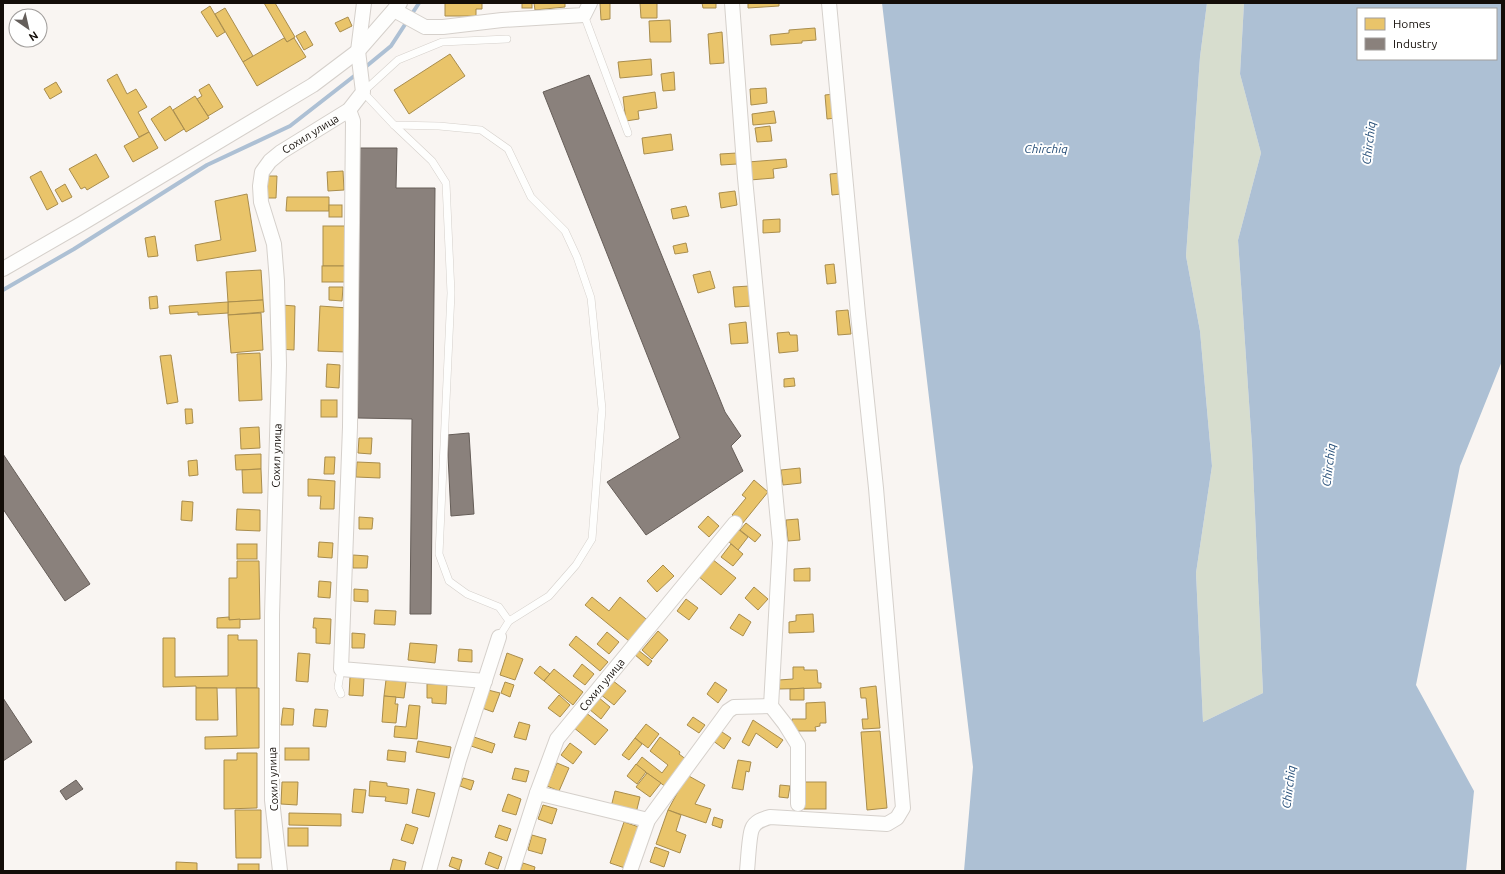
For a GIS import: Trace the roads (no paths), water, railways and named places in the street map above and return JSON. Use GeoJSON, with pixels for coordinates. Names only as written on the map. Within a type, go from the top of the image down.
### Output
{"type":"FeatureCollection","features":[{"type":"Feature","properties":{"kind":"street"},"geometry":{"type":"LineString","coordinates":[[362,92],[358,51],[364,3]]}},
{"type":"Feature","properties":{"kind":"street"},"geometry":{"type":"LineString","coordinates":[[732,3],[744,178],[780,543],[771,706],[785,724],[798,745],[798,804]]}},
{"type":"Feature","properties":{"kind":"street"},"geometry":{"type":"LineString","coordinates":[[747,871],[752,829],[763,819],[770,817],[887,824],[898,818],[902,808],[876,488],[829,3]]}},
{"type":"Feature","properties":{"kind":"street"},"geometry":{"type":"LineString","coordinates":[[3,269],[313,85],[358,51],[397,6],[425,27],[502,20],[587,9]]}},
{"type":"Feature","properties":{"kind":"street","name":"Сохил улица"},"geometry":{"type":"LineString","coordinates":[[280,871],[272,800],[272,615],[279,365],[278,281],[274,244],[261,202],[260,186],[262,172],[270,160],[349,110],[362,92]]}},
{"type":"Feature","properties":{"kind":"street"},"geometry":{"type":"LineString","coordinates":[[349,110],[353,121],[350,427],[341,670],[485,681]]}},
{"type":"Feature","properties":{"kind":"street","name":"Сохил улица"},"geometry":{"type":"LineString","coordinates":[[512,871],[536,793],[557,739],[734,523]]}},
{"type":"Feature","properties":{"kind":"street"},"geometry":{"type":"LineString","coordinates":[[429,871],[459,760],[499,637]]}},
{"type":"Feature","properties":{"kind":"street"},"geometry":{"type":"LineString","coordinates":[[630,871],[648,820],[728,710],[739,706],[771,706]]}},
{"type":"Feature","properties":{"kind":"street"},"geometry":{"type":"LineString","coordinates":[[536,793],[648,820]]}},
{"type":"Feature","properties":{"kind":"lane"},"geometry":{"type":"LineString","coordinates":[[587,9],[628,134]]}},
{"type":"Feature","properties":{"kind":"lane"},"geometry":{"type":"LineString","coordinates":[[507,40],[442,42],[398,60],[362,92],[432,162],[446,184],[451,293],[439,554],[449,581],[467,594],[499,607],[509,621]]}},
{"type":"Feature","properties":{"kind":"lane"},"geometry":{"type":"LineString","coordinates":[[394,125],[439,126],[481,130],[508,149],[531,197],[564,231],[577,257],[591,298],[602,409],[592,539],[576,565],[549,596],[509,621],[499,637]]}},
{"type":"Feature","properties":{"kind":"lane"},"geometry":{"type":"LineString","coordinates":[[341,670],[338,686],[341,694]]}},
{"type":"Feature","properties":{"kind":"water","name":"Chirchiq"},"geometry":{"type":"Polygon","coordinates":[[[882,3],[1207,3],[1200,57],[1186,256],[1200,331],[1212,466],[1196,573],[1203,722],[1263,693],[1252,446],[1238,240],[1261,153],[1240,74],[1244,3],[1502,3],[1502,361],[1460,466],[1416,685],[1474,791],[1466,871],[964,871],[973,767],[882,3]]]}},
{"type":"Feature","properties":{"kind":"waterway"},"geometry":{"type":"LineString","coordinates":[[363,69],[391,46],[419,3]]}},
{"type":"Feature","properties":{"kind":"waterway"},"geometry":{"type":"LineString","coordinates":[[3,290],[74,249],[207,165],[290,126],[358,73]]}}]}
